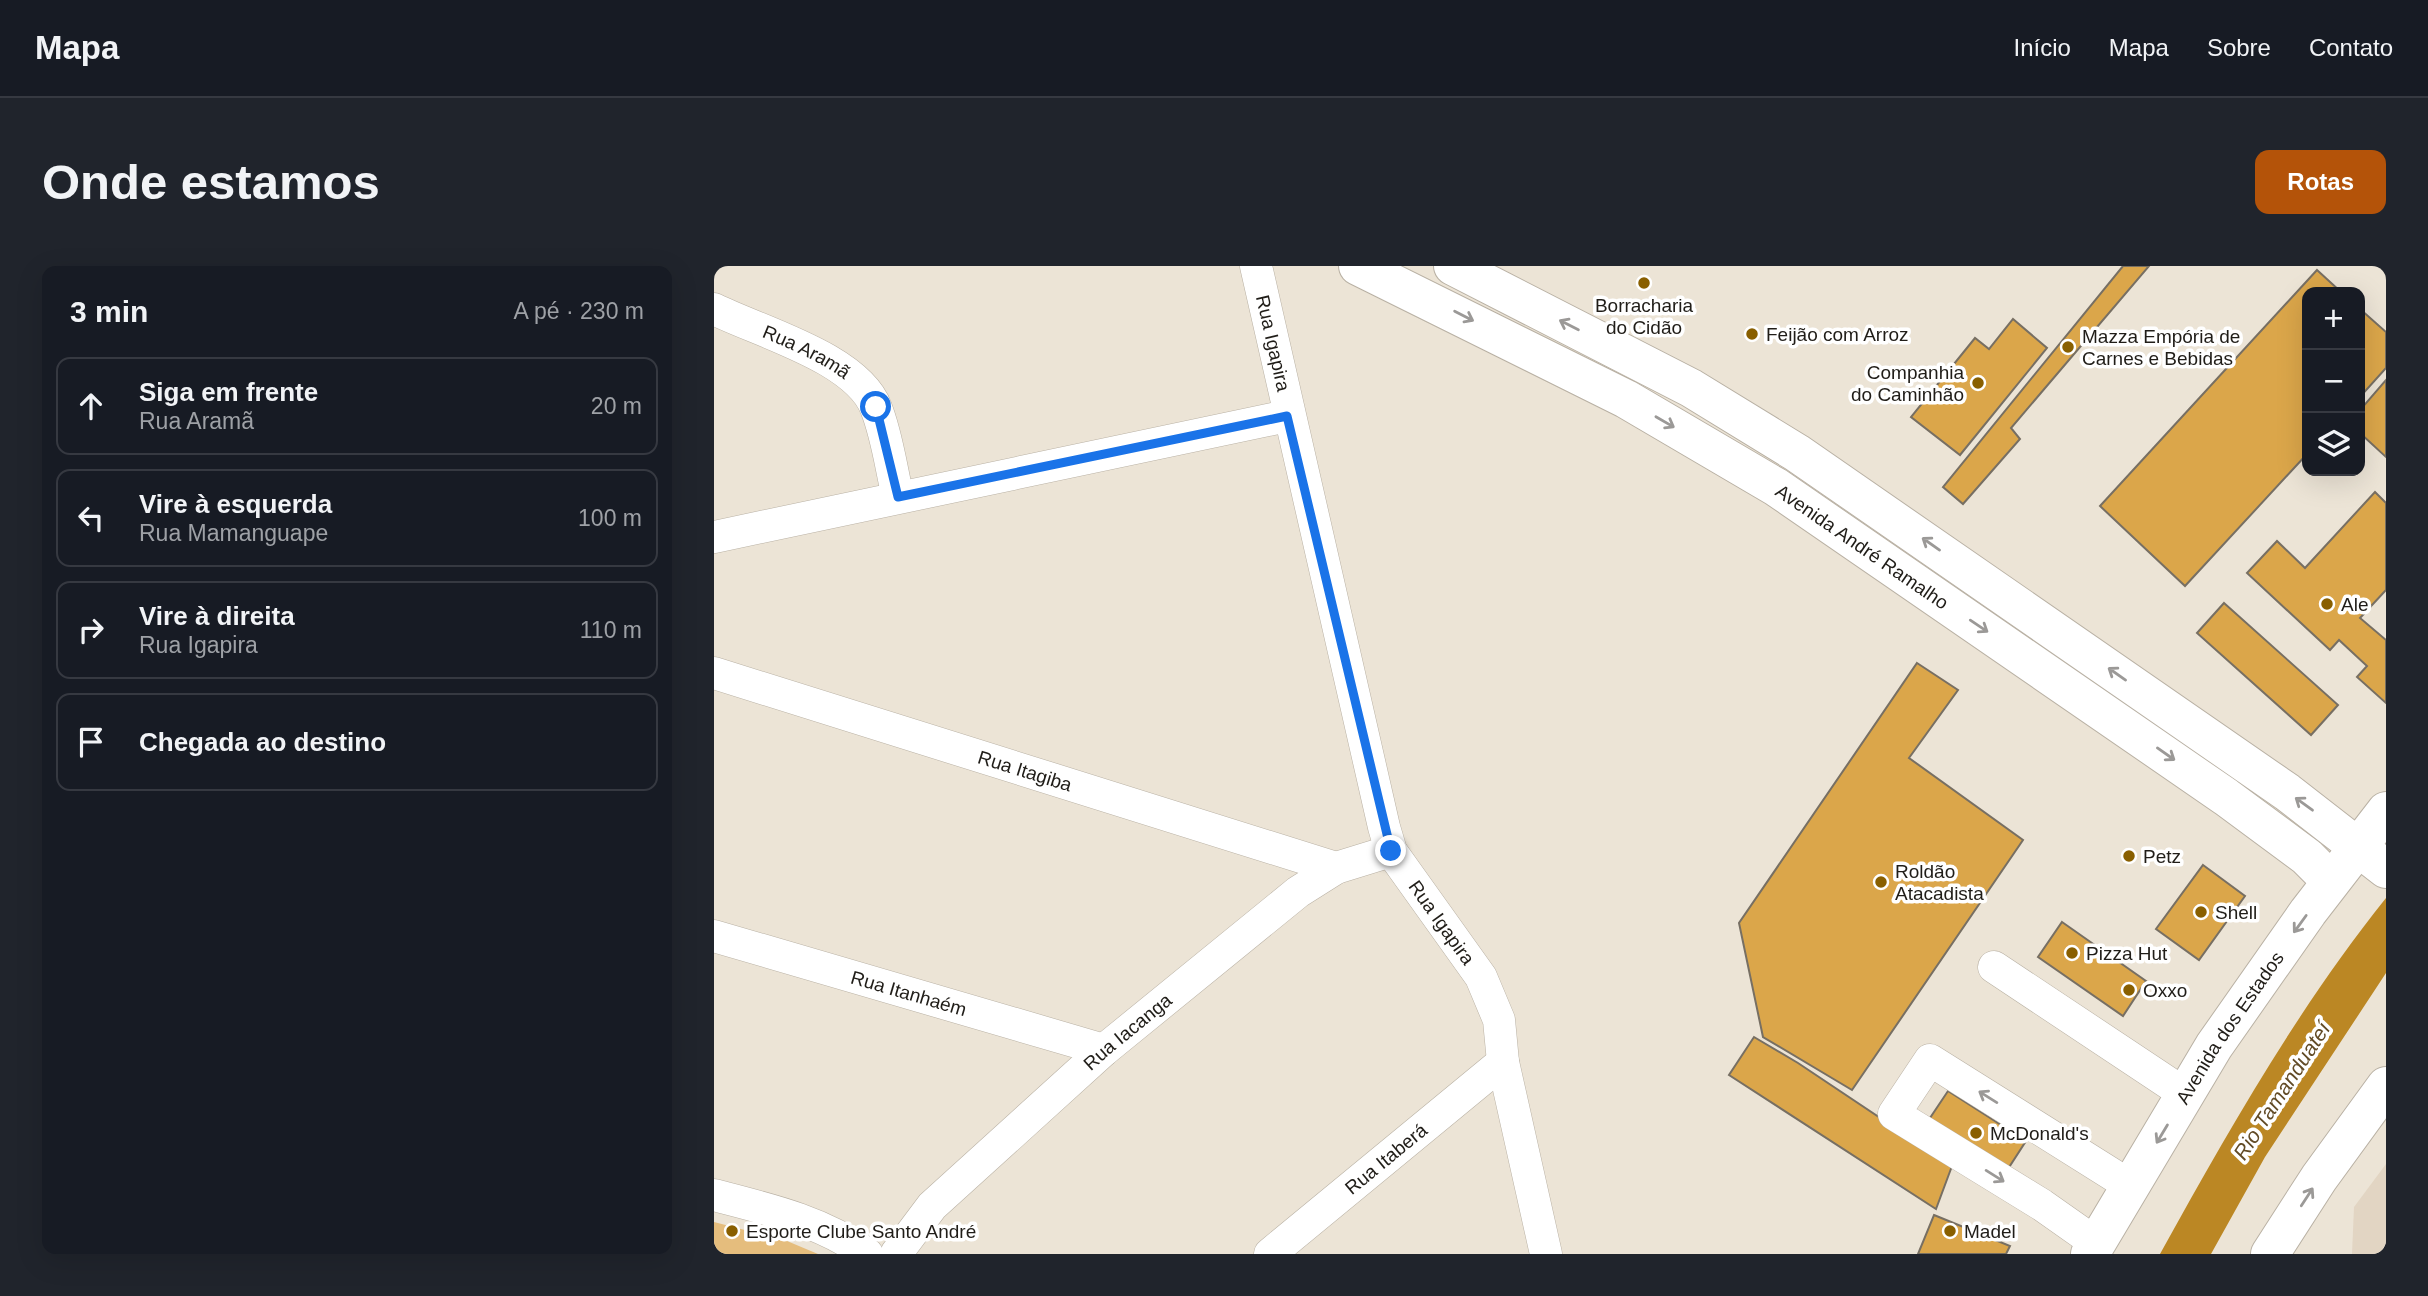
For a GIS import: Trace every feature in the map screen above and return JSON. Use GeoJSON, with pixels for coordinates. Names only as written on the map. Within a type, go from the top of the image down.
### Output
{"type":"FeatureCollection","features":[{"type":"Feature","properties":{"kind":"main road","name":"Avenida André Ramalho"},"geometry":{"type":"LineString","coordinates":[[1358,266],[1410,276],[1776,487],[2226,797],[2307,857],[2331,881]]}},
{"type":"Feature","properties":{"kind":"main road","name":"Avenida André Ramalho"},"geometry":{"type":"LineString","coordinates":[[1453,266],[1691,388],[1797,453],[2287,792],[2372,857]]}},
{"type":"Feature","properties":{"kind":"main road","name":"Avenida dos Estados"},"geometry":{"type":"LineString","coordinates":[[2093,1249],[2185,1094],[2257,984],[2331,881],[2372,857],[2386,811]]}},
{"type":"Feature","properties":{"kind":"main road"},"geometry":{"type":"LineString","coordinates":[[2270,1254],[2319,1178],[2386,1086]]}},
{"type":"Feature","properties":{"kind":"street","name":"Rua Igapira"},"geometry":{"type":"LineString","coordinates":[[1256,266],[1287,416],[1391,851],[1481,976],[1499,1020],[1503,1062],[1546,1254]]}},
{"type":"Feature","properties":{"kind":"street","name":"Rua Aramã"},"geometry":{"type":"LineString","coordinates":[[714,309],[842,368],[863,384],[876,407],[898,497]]}},
{"type":"Feature","properties":{"kind":"street"},"geometry":{"type":"LineString","coordinates":[[714,537],[1287,416]]}},
{"type":"Feature","properties":{"kind":"street","name":"Rua Itagiba"},"geometry":{"type":"LineString","coordinates":[[714,673],[1336,868]]}},
{"type":"Feature","properties":{"kind":"street","name":"Rua Iacanga"},"geometry":{"type":"LineString","coordinates":[[897,1254],[932,1206],[1104,1051],[1298,892],[1336,868],[1391,851]]}},
{"type":"Feature","properties":{"kind":"street","name":"Rua Itanhaém"},"geometry":{"type":"LineString","coordinates":[[714,936],[1104,1051]]}},
{"type":"Feature","properties":{"kind":"street"},"geometry":{"type":"LineString","coordinates":[[1994,967],[2185,1094]]}},
{"type":"Feature","properties":{"kind":"street"},"geometry":{"type":"LineString","coordinates":[[2093,1249],[2042,1205],[1894,1114],[1930,1060],[2129,1185]]}},
{"type":"Feature","properties":{"kind":"street","name":"Rua Itaberá"},"geometry":{"type":"LineString","coordinates":[[1270,1254],[1503,1062]]}},
{"type":"Feature","properties":{"kind":"street"},"geometry":{"type":"LineString","coordinates":[[714,1195],[796,1217],[828,1231],[867,1254]]}},
{"type":"Feature","properties":{"kind":"shaded area"},"geometry":{"type":"Polygon","coordinates":[[[2386,1164],[2386,1254],[2352,1254],[2354,1207],[2386,1164]]]}},
{"type":"Feature","properties":{"kind":"shaded area","name":"Esporte Clube Santo André"},"geometry":{"type":"Polygon","coordinates":[[[714,1222],[787,1241],[818,1254],[714,1254],[714,1222]]]}},
{"type":"Feature","properties":{"kind":"water","name":"Rio Tamanduateí"},"geometry":{"type":"Polygon","coordinates":[[[2386,898],[2386,973],[2265,1157],[2211,1254],[2160,1254],[2266,1071],[2323,983],[2386,898]]]}},
{"type":"Feature","properties":{"kind":"building","name":"Mazza Empória de Carnes e Bebidas"},"geometry":{"type":"Polygon","coordinates":[[[2123,266],[2149,266],[2011,428],[2020,439],[1963,504],[1943,487],[2123,266]]]}},
{"type":"Feature","properties":{"kind":"building"},"geometry":{"type":"Polygon","coordinates":[[[2317,270],[2336,287],[2302,287],[2302,459],[2185,586],[2100,506],[2317,270]]]}},
{"type":"Feature","properties":{"kind":"building"},"geometry":{"type":"Polygon","coordinates":[[[2365,313],[2386,332],[2386,368],[2365,391],[2365,313]]]}},
{"type":"Feature","properties":{"kind":"building","name":"Companhia do Caminhão"},"geometry":{"type":"Polygon","coordinates":[[[2013,319],[2047,348],[1960,455],[1911,417],[1975,338],[1989,349],[2013,319]]]}},
{"type":"Feature","properties":{"kind":"building"},"geometry":{"type":"Polygon","coordinates":[[[2386,380],[2386,457],[2365,438],[2365,404],[2386,380]]]}},
{"type":"Feature","properties":{"kind":"building","name":"Ale"},"geometry":{"type":"Polygon","coordinates":[[[2375,492],[2386,503],[2386,590],[2360,618],[2386,640],[2386,703],[2357,677],[2367,666],[2339,640],[2330,650],[2247,573],[2277,541],[2305,568],[2375,492]]]}},
{"type":"Feature","properties":{"kind":"building"},"geometry":{"type":"Polygon","coordinates":[[[2224,603],[2338,705],[2311,735],[2197,633],[2224,603]]]}},
{"type":"Feature","properties":{"kind":"building","name":"Roldão Atacadista"},"geometry":{"type":"Polygon","coordinates":[[[1917,663],[1958,690],[1909,758],[2023,840],[1852,1090],[1763,1037],[1739,923],[1917,663]]]}},
{"type":"Feature","properties":{"kind":"building","name":"Shell"},"geometry":{"type":"Polygon","coordinates":[[[2203,865],[2245,896],[2199,960],[2156,929],[2203,865]]]}},
{"type":"Feature","properties":{"kind":"building"},"geometry":{"type":"Polygon","coordinates":[[[2062,922],[2146,981],[2123,1016],[2038,957],[2062,922]]]}},
{"type":"Feature","properties":{"kind":"building"},"geometry":{"type":"Polygon","coordinates":[[[1754,1037],[1798,1063],[1952,1166],[1936,1209],[1729,1075],[1754,1037]]]}},
{"type":"Feature","properties":{"kind":"building","name":"McDonald's"},"geometry":{"type":"Polygon","coordinates":[[[1948,1091],[2026,1141],[2004,1175],[1926,1124],[1948,1091]]]}},
{"type":"Feature","properties":{"kind":"building","name":"Madel"},"geometry":{"type":"Polygon","coordinates":[[[1934,1215],[2010,1246],[2006,1254],[1918,1254],[1934,1215]]]}},
{"type":"Feature","properties":{"kind":"place","name":"Borracharia do Cidão"},"geometry":{"type":"Point","coordinates":[1644,283]}},
{"type":"Feature","properties":{"kind":"place","name":"Feijão com Arroz"},"geometry":{"type":"Point","coordinates":[1752,334]}},
{"type":"Feature","properties":{"kind":"place","name":"Mazza Empória de Carnes e Bebidas"},"geometry":{"type":"Point","coordinates":[2068,347]}},
{"type":"Feature","properties":{"kind":"place","name":"Companhia do Caminhão"},"geometry":{"type":"Point","coordinates":[1978,383]}},
{"type":"Feature","properties":{"kind":"place","name":"Ale"},"geometry":{"type":"Point","coordinates":[2327,604]}},
{"type":"Feature","properties":{"kind":"place","name":"Petz"},"geometry":{"type":"Point","coordinates":[2129,856]}},
{"type":"Feature","properties":{"kind":"place","name":"Roldão Atacadista"},"geometry":{"type":"Point","coordinates":[1881,882]}},
{"type":"Feature","properties":{"kind":"place","name":"Shell"},"geometry":{"type":"Point","coordinates":[2201,912]}},
{"type":"Feature","properties":{"kind":"place","name":"Pizza Hut"},"geometry":{"type":"Point","coordinates":[2072,953]}},
{"type":"Feature","properties":{"kind":"place","name":"Oxxo"},"geometry":{"type":"Point","coordinates":[2129,990]}},
{"type":"Feature","properties":{"kind":"place","name":"McDonald's"},"geometry":{"type":"Point","coordinates":[1976,1133]}},
{"type":"Feature","properties":{"kind":"place","name":"Esporte Clube Santo André"},"geometry":{"type":"Point","coordinates":[732,1231]}},
{"type":"Feature","properties":{"kind":"place","name":"Madel"},"geometry":{"type":"Point","coordinates":[1950,1231]}},
{"type":"Feature","properties":{"kind":"route"},"geometry":{"type":"LineString","coordinates":[[876,407],[898,497],[1287,416],[1391,851]]}}]}
